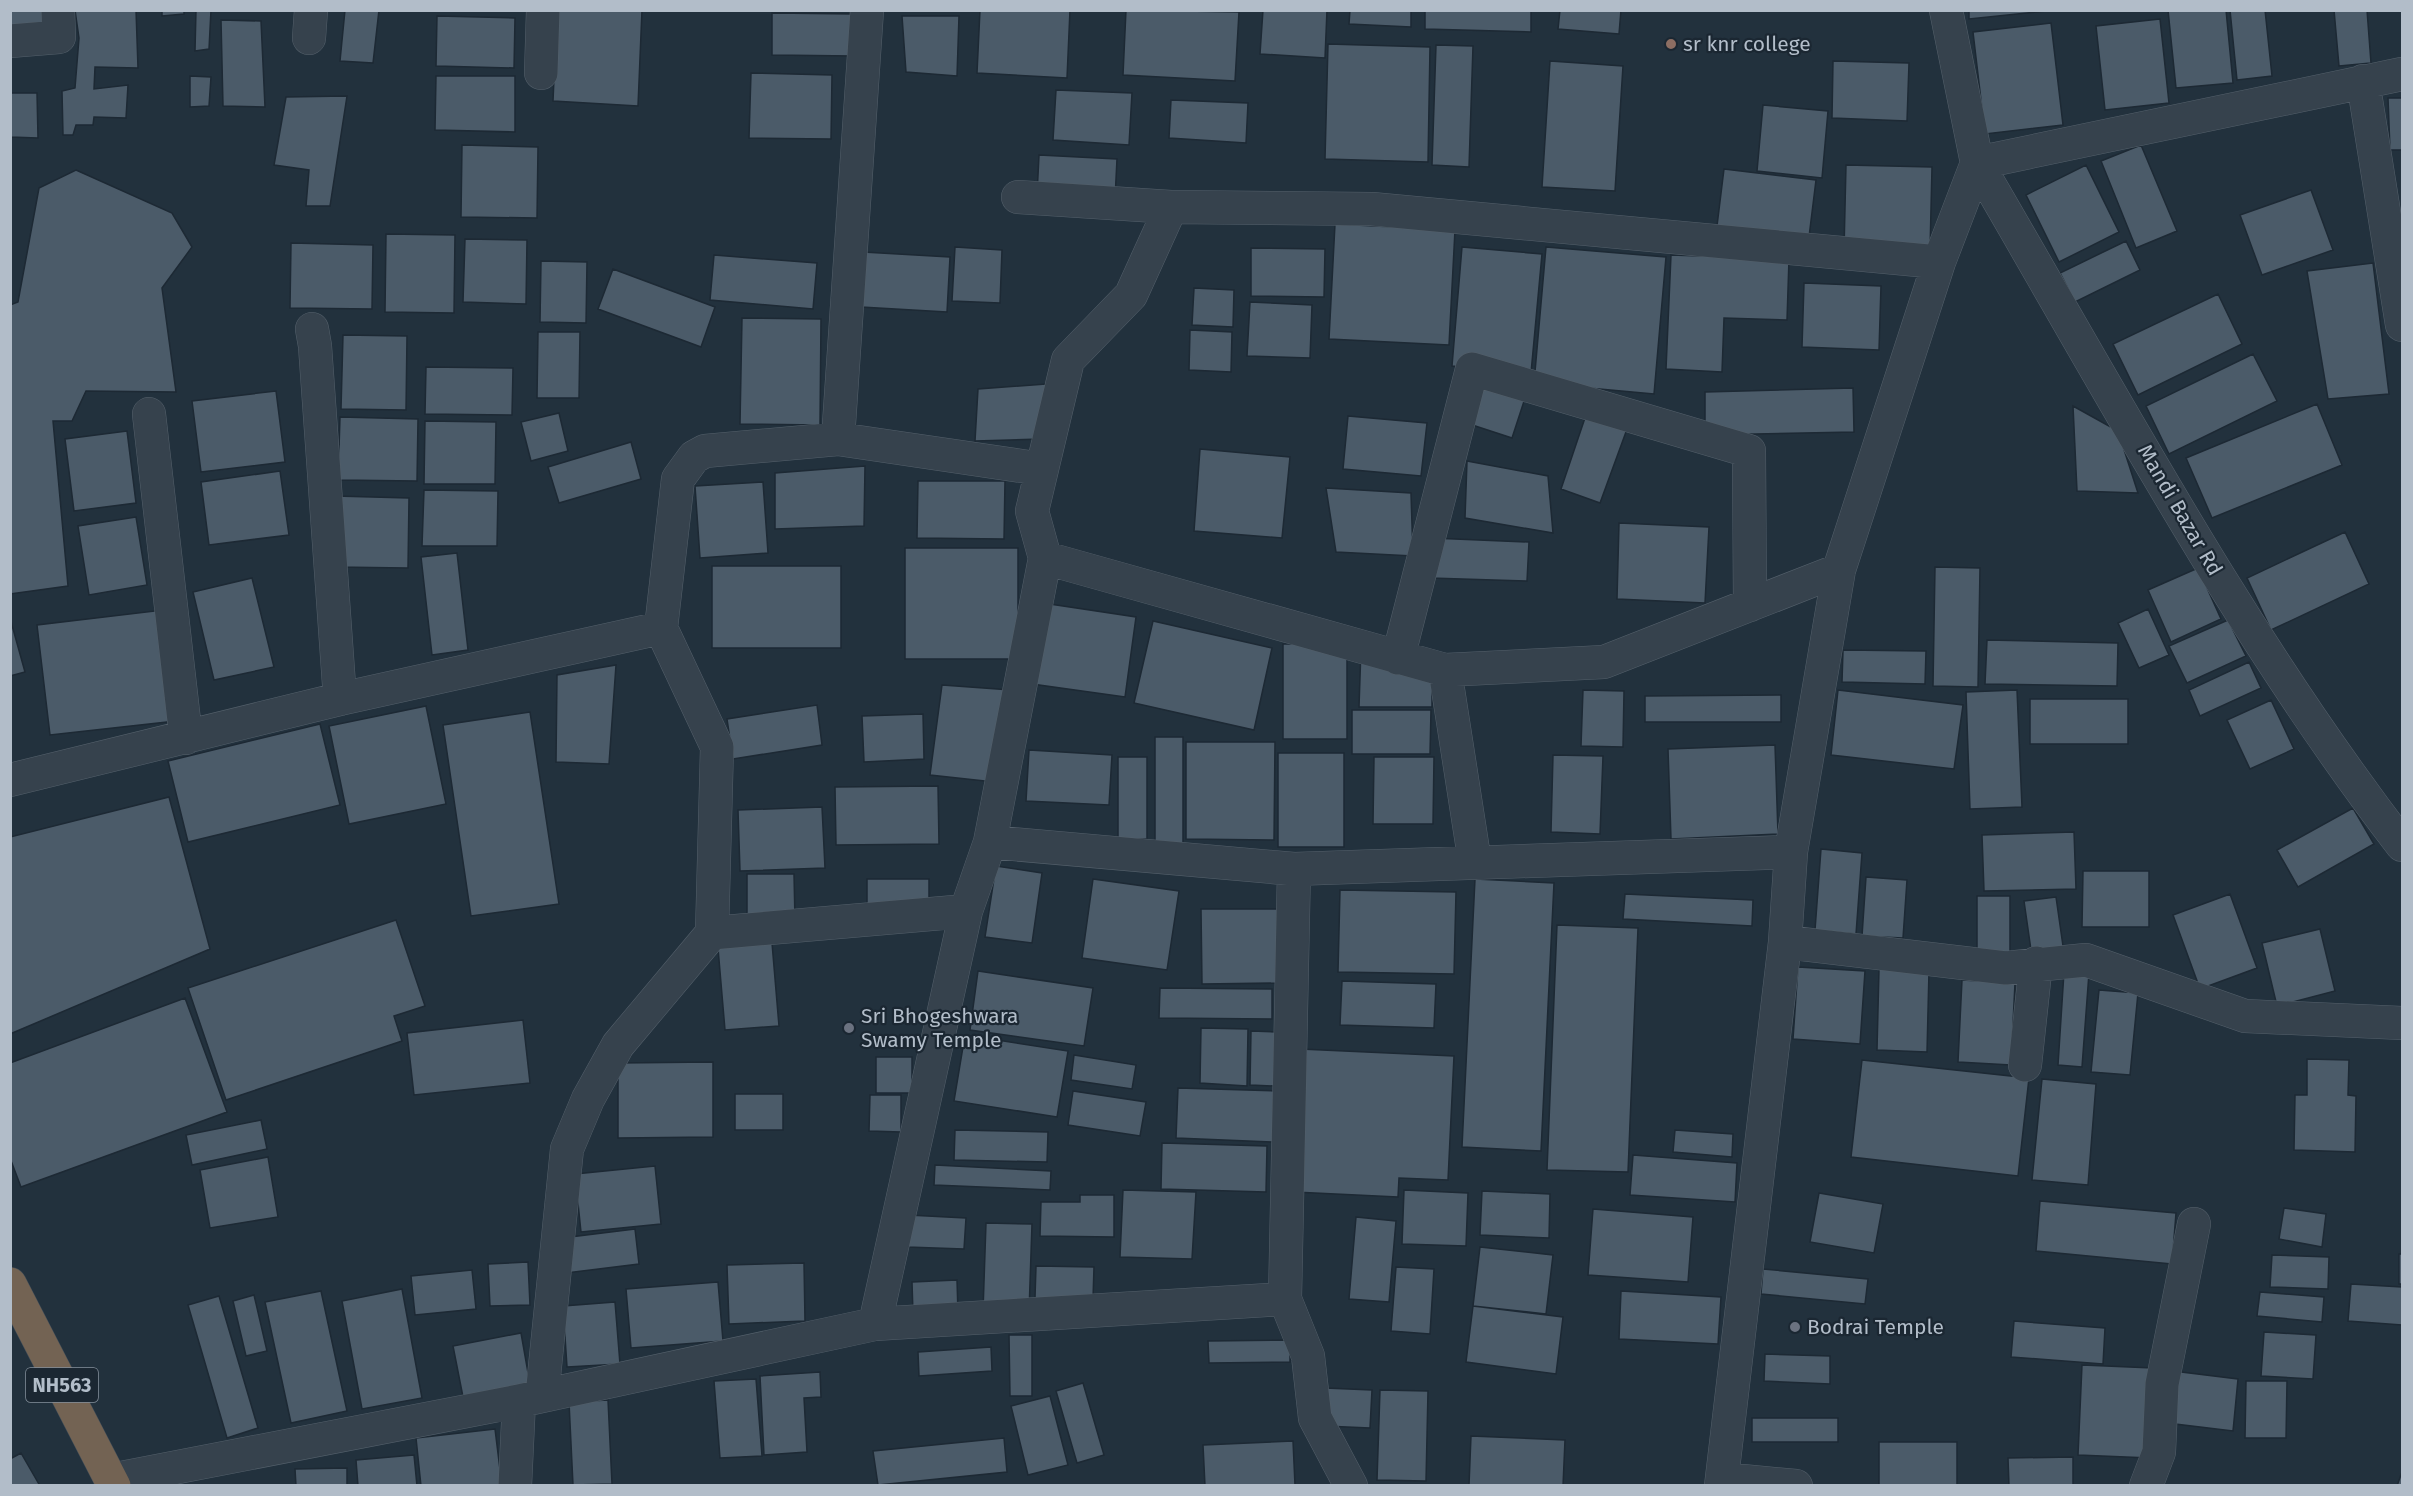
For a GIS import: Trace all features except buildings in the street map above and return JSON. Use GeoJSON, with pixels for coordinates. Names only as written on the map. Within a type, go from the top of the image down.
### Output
{"type":"FeatureCollection","features":[{"type":"Feature","properties":{"kind":"highway","name":"NH563"},"geometry":{"type":"LineString","coordinates":[[10,1284],[113,1483]]}},
{"type":"Feature","properties":{"kind":"street"},"geometry":{"type":"LineString","coordinates":[[10,41],[59,37],[58,10]]}},
{"type":"Feature","properties":{"kind":"street"},"geometry":{"type":"LineString","coordinates":[[541,73],[543,10]]}},
{"type":"Feature","properties":{"kind":"street"},"geometry":{"type":"LineString","coordinates":[[838,439],[867,10]]}},
{"type":"Feature","properties":{"kind":"street"},"geometry":{"type":"LineString","coordinates":[[1796,1485],[1722,1482],[1763,1106],[1785,942],[1791,852],[1839,570],[1940,262],[1977,163],[1946,10]]}},
{"type":"Feature","properties":{"kind":"street"},"geometry":{"type":"LineString","coordinates":[[1977,163],[2403,74]]}},
{"type":"Feature","properties":{"kind":"street"},"geometry":{"type":"LineString","coordinates":[[2363,81],[2403,325]]}},
{"type":"Feature","properties":{"kind":"street","name":"Mandi Bazar Rd"},"geometry":{"type":"LineString","coordinates":[[1977,163],[2221,579],[2354,783],[2403,845]]}},
{"type":"Feature","properties":{"kind":"street"},"geometry":{"type":"LineString","coordinates":[[1018,197],[1171,207],[1372,209],[1940,262]]}},
{"type":"Feature","properties":{"kind":"street"},"geometry":{"type":"LineString","coordinates":[[875,1324],[966,911],[990,842],[1045,558],[1032,511],[1068,360],[1131,295],[1171,207]]}},
{"type":"Feature","properties":{"kind":"street"},"geometry":{"type":"LineString","coordinates":[[312,329],[340,699]]}},
{"type":"Feature","properties":{"kind":"street"},"geometry":{"type":"LineString","coordinates":[[1398,657],[1472,369],[1749,451],[1750,605]]}},
{"type":"Feature","properties":{"kind":"street"},"geometry":{"type":"LineString","coordinates":[[149,414],[186,738]]}},
{"type":"Feature","properties":{"kind":"street"},"geometry":{"type":"LineString","coordinates":[[515,1485],[567,1149],[588,1099],[618,1045],[712,933],[717,747],[661,628],[678,479],[694,457],[705,451],[838,439],[1042,469]]}},
{"type":"Feature","properties":{"kind":"street"},"geometry":{"type":"LineString","coordinates":[[1045,558],[1445,670],[1604,662],[1839,570]]}},
{"type":"Feature","properties":{"kind":"street"},"geometry":{"type":"LineString","coordinates":[[10,780],[340,699],[661,628]]}},
{"type":"Feature","properties":{"kind":"street"},"geometry":{"type":"LineString","coordinates":[[1445,670],[1475,863]]}},
{"type":"Feature","properties":{"kind":"street"},"geometry":{"type":"LineString","coordinates":[[990,842],[1294,869],[1791,852]]}},
{"type":"Feature","properties":{"kind":"street"},"geometry":{"type":"LineString","coordinates":[[1294,869],[1285,1299],[1308,1356],[1315,1418],[1351,1485]]}},
{"type":"Feature","properties":{"kind":"street"},"geometry":{"type":"LineString","coordinates":[[712,933],[966,911]]}},
{"type":"Feature","properties":{"kind":"street"},"geometry":{"type":"LineString","coordinates":[[1785,942],[2006,968],[2036,963],[2086,960],[2244,1016],[2403,1023]]}},
{"type":"Feature","properties":{"kind":"street"},"geometry":{"type":"LineString","coordinates":[[2025,1065],[2036,963]]}},
{"type":"Feature","properties":{"kind":"street"},"geometry":{"type":"LineString","coordinates":[[2146,1485],[2159,1452],[2162,1383],[2194,1224]]}},
{"type":"Feature","properties":{"kind":"street"},"geometry":{"type":"LineString","coordinates":[[113,1483],[530,1398],[875,1324],[1285,1299]]}},
{"type":"Feature","properties":{"kind":"place","name":"sr knr college"},"geometry":{"type":"Point","coordinates":[1671,44]}},
{"type":"Feature","properties":{"kind":"place","name":"Sri Bhogeshwara Swamy Temple"},"geometry":{"type":"Point","coordinates":[849,1028]}},
{"type":"Feature","properties":{"kind":"place","name":"Bodrai Temple"},"geometry":{"type":"Point","coordinates":[1795,1327]}}]}
